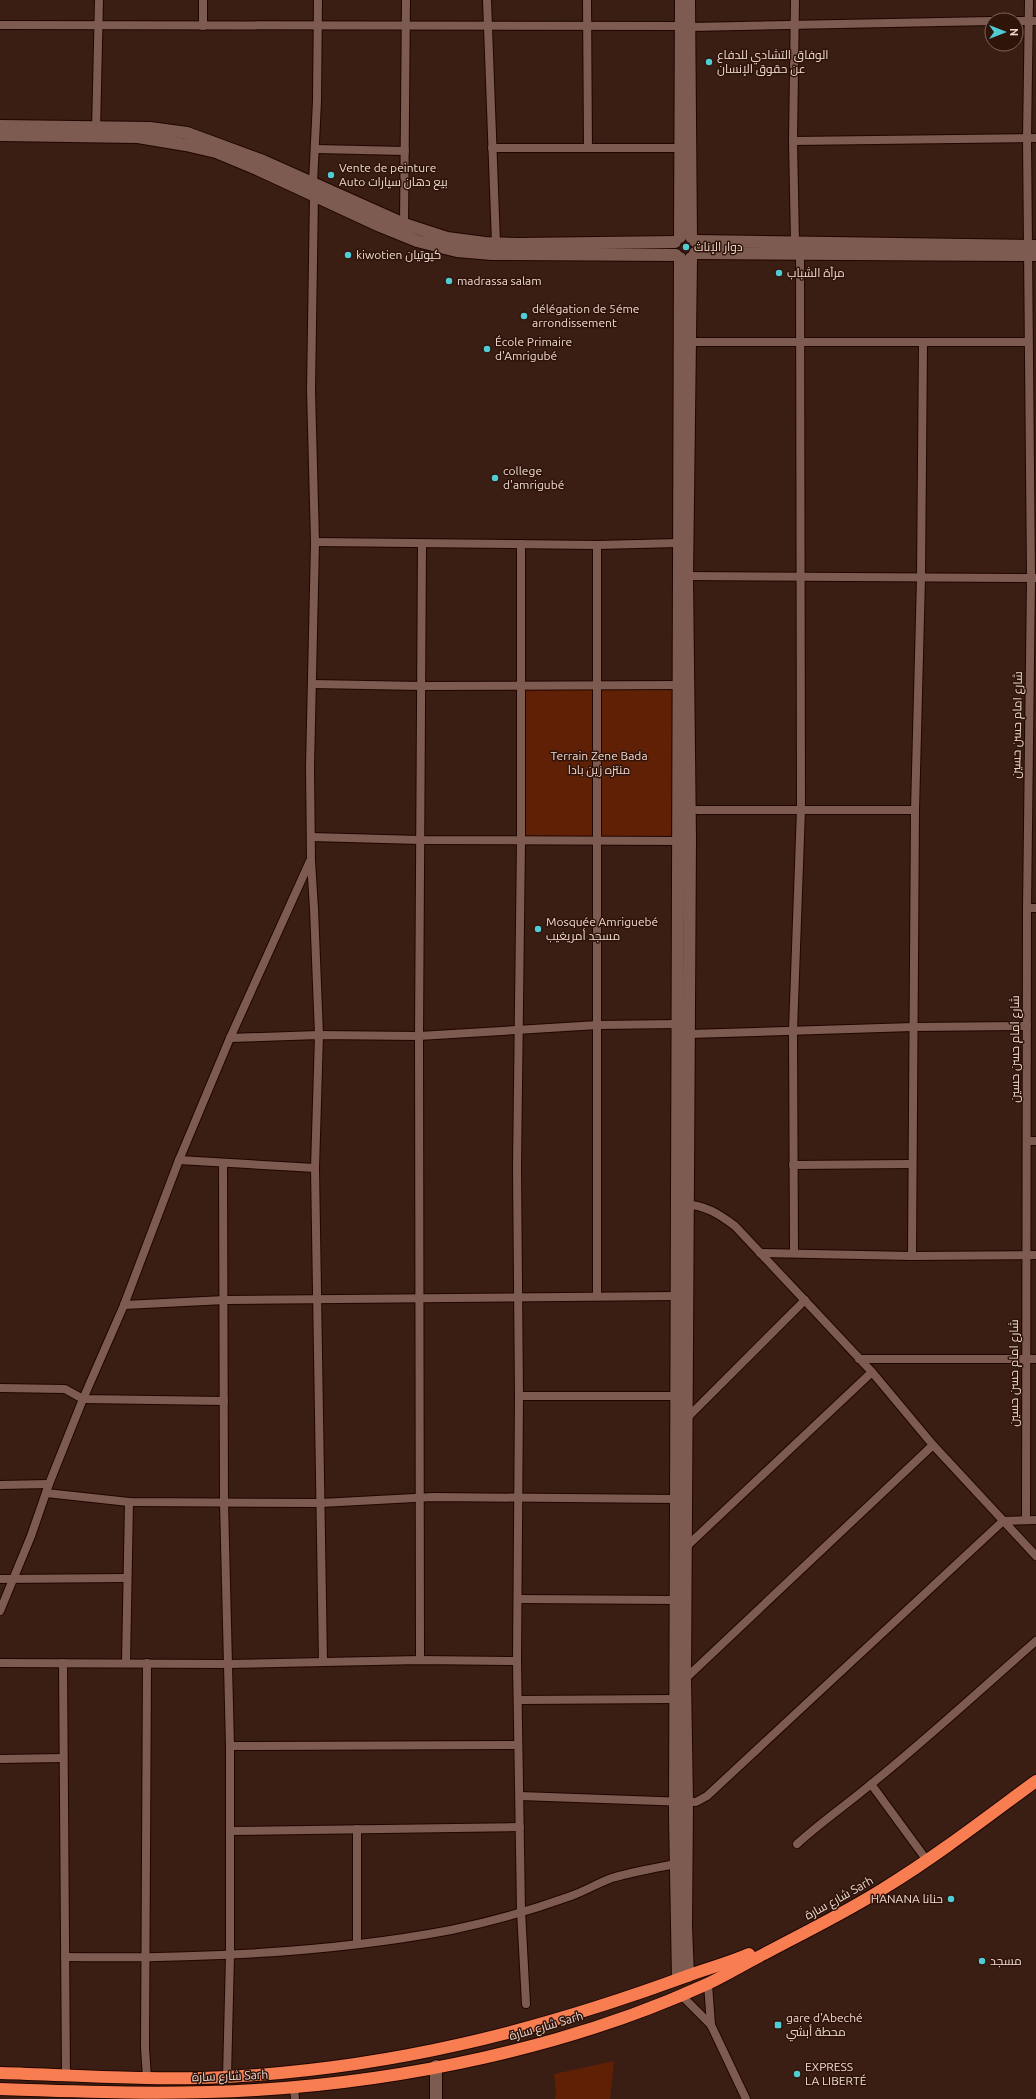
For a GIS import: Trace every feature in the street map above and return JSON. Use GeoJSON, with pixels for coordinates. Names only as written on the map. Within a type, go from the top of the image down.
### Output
{"type":"FeatureCollection","features":[{"type":"Feature","properties":{"kind":"highway","name":"شارع سارة Sarh"},"geometry":{"type":"LineString","coordinates":[[0,2073],[147,2078],[227,2076],[349,2065],[470,2043],[579,2014],[758,1950],[830,1914],[923,1855],[971,1822],[1036,1771]]}},
{"type":"Feature","properties":{"kind":"highway","name":"شارع سارة Sarh"},"geometry":{"type":"LineString","coordinates":[[0,2089],[78,2095],[294,2093],[348,2081],[436,2066],[538,2044],[615,2020],[708,1984],[843,1912],[888,1886],[989,1817],[1036,1781]]}},
{"type":"Feature","properties":{"kind":"street"},"geometry":{"type":"LineString","coordinates":[[96,131],[99,0]]}},
{"type":"Feature","properties":{"kind":"street"},"geometry":{"type":"LineString","coordinates":[[203,0],[203,26]]}},
{"type":"Feature","properties":{"kind":"street"},"geometry":{"type":"LineString","coordinates":[[318,0],[316,149],[313,189],[311,390],[315,542],[310,767],[311,861],[319,1035],[316,1168],[323,1662]]}},
{"type":"Feature","properties":{"kind":"street"},"geometry":{"type":"LineString","coordinates":[[404,224],[406,0]]}},
{"type":"Feature","properties":{"kind":"street"},"geometry":{"type":"LineString","coordinates":[[487,0],[496,243]]}},
{"type":"Feature","properties":{"kind":"street"},"geometry":{"type":"LineString","coordinates":[[587,0],[588,148]]}},
{"type":"Feature","properties":{"kind":"street"},"geometry":{"type":"LineString","coordinates":[[681,0],[685,26],[685,248],[678,543],[682,576],[690,810],[689,1034],[677,1296],[676,1699],[682,1802],[686,1927],[683,1977]]}},
{"type":"Feature","properties":{"kind":"street"},"geometry":{"type":"LineString","coordinates":[[683,1977],[676,1864],[682,1802],[688,1417],[678,1024],[678,685],[689,342],[680,148],[685,26],[689,0]]}},
{"type":"Feature","properties":{"kind":"street"},"geometry":{"type":"LineString","coordinates":[[794,1253],[793,1031],[801,809],[800,254],[795,242],[793,142],[796,0]]}},
{"type":"Feature","properties":{"kind":"street","name":"شارع امام حسن حسين"},"geometry":{"type":"LineString","coordinates":[[1026,1519],[1025,1359],[1027,908],[1032,812],[1034,578],[1028,342],[1032,250],[1027,138],[1032,21],[1029,0]]}},
{"type":"Feature","properties":{"kind":"street"},"geometry":{"type":"LineString","coordinates":[[0,25],[203,26],[405,24],[487,26],[685,26],[984,21]]}},
{"type":"Feature","properties":{"kind":"street"},"geometry":{"type":"LineString","coordinates":[[0,126],[96,131]]}},
{"type":"Feature","properties":{"kind":"street"},"geometry":{"type":"LineString","coordinates":[[0,135],[150,128],[187,133],[264,160],[380,226],[417,241],[457,251],[492,254],[685,248],[795,242],[1032,250]]}},
{"type":"Feature","properties":{"kind":"street"},"geometry":{"type":"LineString","coordinates":[[793,142],[1036,138]]}},
{"type":"Feature","properties":{"kind":"street"},"geometry":{"type":"LineString","coordinates":[[492,148],[680,148]]}},
{"type":"Feature","properties":{"kind":"street"},"geometry":{"type":"LineString","coordinates":[[316,149],[405,150]]}},
{"type":"Feature","properties":{"kind":"street"},"geometry":{"type":"LineString","coordinates":[[313,189],[404,224],[446,238],[496,243],[685,248],[800,254],[1032,250]]}},
{"type":"Feature","properties":{"kind":"street"},"geometry":{"type":"LineString","coordinates":[[689,342],[1028,342]]}},
{"type":"Feature","properties":{"kind":"street"},"geometry":{"type":"LineString","coordinates":[[912,1256],[915,810],[921,578],[923,342]]}},
{"type":"Feature","properties":{"kind":"street"},"geometry":{"type":"LineString","coordinates":[[315,542],[597,545],[678,543]]}},
{"type":"Feature","properties":{"kind":"street"},"geometry":{"type":"LineString","coordinates":[[420,1660],[419,1036],[422,544]]}},
{"type":"Feature","properties":{"kind":"street"},"geometry":{"type":"LineString","coordinates":[[521,544],[521,841],[517,1030],[519,1396],[517,1661],[521,1911],[526,2004]]}},
{"type":"Feature","properties":{"kind":"street"},"geometry":{"type":"LineString","coordinates":[[597,545],[597,1295]]}},
{"type":"Feature","properties":{"kind":"street"},"geometry":{"type":"LineString","coordinates":[[682,576],[1034,578]]}},
{"type":"Feature","properties":{"kind":"street"},"geometry":{"type":"LineString","coordinates":[[312,684],[421,686],[678,685]]}},
{"type":"Feature","properties":{"kind":"street"},"geometry":{"type":"LineString","coordinates":[[690,810],[915,810]]}},
{"type":"Feature","properties":{"kind":"street"},"geometry":{"type":"LineString","coordinates":[[311,837],[598,842],[679,841]]}},
{"type":"Feature","properties":{"kind":"street"},"geometry":{"type":"LineString","coordinates":[[0,1611],[31,1536],[49,1484],[83,1399],[124,1305],[179,1160],[230,1038],[311,861]]}},
{"type":"Feature","properties":{"kind":"street"},"geometry":{"type":"LineString","coordinates":[[1027,908],[1036,908]]}},
{"type":"Feature","properties":{"kind":"street"},"geometry":{"type":"LineString","coordinates":[[230,1038],[319,1035],[419,1036],[598,1025],[678,1024]]}},
{"type":"Feature","properties":{"kind":"street"},"geometry":{"type":"LineString","coordinates":[[689,1034],[913,1027],[1026,1026]]}},
{"type":"Feature","properties":{"kind":"street"},"geometry":{"type":"LineString","coordinates":[[1026,1141],[1036,1141]]}},
{"type":"Feature","properties":{"kind":"street"},"geometry":{"type":"LineString","coordinates":[[179,1160],[316,1168]]}},
{"type":"Feature","properties":{"kind":"street"},"geometry":{"type":"LineString","coordinates":[[223,1162],[225,1300],[224,1502],[230,1746],[230,1955],[227,2076]]}},
{"type":"Feature","properties":{"kind":"street"},"geometry":{"type":"LineString","coordinates":[[793,1165],[912,1164]]}},
{"type":"Feature","properties":{"kind":"street"},"geometry":{"type":"LineString","coordinates":[[682,1205],[701,1206],[716,1212],[735,1226],[872,1372],[933,1445],[1036,1556]]}},
{"type":"Feature","properties":{"kind":"street"},"geometry":{"type":"LineString","coordinates":[[760,1253],[912,1256],[1036,1256]]}},
{"type":"Feature","properties":{"kind":"street"},"geometry":{"type":"LineString","coordinates":[[124,1305],[225,1300],[518,1298],[597,1295],[677,1296]]}},
{"type":"Feature","properties":{"kind":"street"},"geometry":{"type":"LineString","coordinates":[[688,1417],[805,1300]]}},
{"type":"Feature","properties":{"kind":"street"},"geometry":{"type":"LineString","coordinates":[[859,1359],[1036,1359]]}},
{"type":"Feature","properties":{"kind":"street"},"geometry":{"type":"LineString","coordinates":[[687,1546],[872,1372]]}},
{"type":"Feature","properties":{"kind":"street"},"geometry":{"type":"LineString","coordinates":[[0,1388],[65,1389],[83,1399],[224,1400]]}},
{"type":"Feature","properties":{"kind":"street"},"geometry":{"type":"LineString","coordinates":[[519,1396],[677,1396]]}},
{"type":"Feature","properties":{"kind":"street"},"geometry":{"type":"LineString","coordinates":[[685,1679],[933,1445]]}},
{"type":"Feature","properties":{"kind":"street"},"geometry":{"type":"LineString","coordinates":[[0,1485],[49,1484]]}},
{"type":"Feature","properties":{"kind":"street"},"geometry":{"type":"LineString","coordinates":[[46,1493],[129,1502],[321,1503],[420,1497],[677,1499]]}},
{"type":"Feature","properties":{"kind":"street"},"geometry":{"type":"LineString","coordinates":[[126,1663],[126,1578],[129,1502]]}},
{"type":"Feature","properties":{"kind":"street"},"geometry":{"type":"LineString","coordinates":[[520,1796],[696,1802],[707,1796],[1003,1520],[1036,1520]]}},
{"type":"Feature","properties":{"kind":"street"},"geometry":{"type":"LineString","coordinates":[[0,1579],[126,1578]]}},
{"type":"Feature","properties":{"kind":"street"},"geometry":{"type":"LineString","coordinates":[[518,1599],[676,1600]]}},
{"type":"Feature","properties":{"kind":"street"},"geometry":{"type":"LineString","coordinates":[[797,1844],[871,1784],[1036,1641]]}},
{"type":"Feature","properties":{"kind":"street"},"geometry":{"type":"LineString","coordinates":[[0,1663],[228,1664],[420,1660],[517,1661]]}},
{"type":"Feature","properties":{"kind":"street"},"geometry":{"type":"LineString","coordinates":[[63,1663],[66,2076]]}},
{"type":"Feature","properties":{"kind":"street"},"geometry":{"type":"LineString","coordinates":[[147,1663],[145,1958],[145,2048],[147,2078]]}},
{"type":"Feature","properties":{"kind":"street"},"geometry":{"type":"LineString","coordinates":[[518,1700],[676,1699]]}},
{"type":"Feature","properties":{"kind":"street"},"geometry":{"type":"LineString","coordinates":[[230,1746],[518,1745]]}},
{"type":"Feature","properties":{"kind":"street"},"geometry":{"type":"LineString","coordinates":[[0,1759],[63,1758]]}},
{"type":"Feature","properties":{"kind":"street"},"geometry":{"type":"LineString","coordinates":[[871,1784],[923,1855]]}},
{"type":"Feature","properties":{"kind":"street"},"geometry":{"type":"LineString","coordinates":[[230,1831],[520,1827]]}},
{"type":"Feature","properties":{"kind":"street"},"geometry":{"type":"LineString","coordinates":[[357,1829],[358,1944]]}},
{"type":"Feature","properties":{"kind":"street"},"geometry":{"type":"LineString","coordinates":[[64,1957],[145,1958],[230,1955],[396,1940],[452,1930],[572,1895],[611,1878],[676,1864]]}},
{"type":"Feature","properties":{"kind":"street"},"geometry":{"type":"LineString","coordinates":[[708,1984],[710,2025]]}},
{"type":"Feature","properties":{"kind":"street"},"geometry":{"type":"LineString","coordinates":[[681,1995],[710,2025],[746,2099]]}},
{"type":"Feature","properties":{"kind":"street"},"geometry":{"type":"LineString","coordinates":[[436,2066],[436,2099]]}},
{"type":"Feature","properties":{"kind":"green space","name":"Terrain Zene Bada منتزه زين بادا"},"geometry":{"type":"Polygon","coordinates":[[[679,685],[679,841],[521,841],[520,686],[679,685]]]}},
{"type":"Feature","properties":{"kind":"green space"},"geometry":{"type":"Polygon","coordinates":[[[614,2061],[610,2099],[555,2099],[556,2093],[554,2074],[614,2061]]]}},
{"type":"Feature","properties":{"kind":"place","name":"الوفاق التشادي للدفاع عن حقوق الإنسان"},"geometry":{"type":"Point","coordinates":[709,62]}},
{"type":"Feature","properties":{"kind":"place","name":"Vente de peinture Auto بيع دهان سيارات"},"geometry":{"type":"Point","coordinates":[331,175]}},
{"type":"Feature","properties":{"kind":"place","name":"دوار الإناث"},"geometry":{"type":"Point","coordinates":[686,247]}},
{"type":"Feature","properties":{"kind":"place","name":"kiwotien كيوتيان"},"geometry":{"type":"Point","coordinates":[348,255]}},
{"type":"Feature","properties":{"kind":"place","name":"مرآة الشباب"},"geometry":{"type":"Point","coordinates":[779,273]}},
{"type":"Feature","properties":{"kind":"place","name":"madrassa salam"},"geometry":{"type":"Point","coordinates":[449,281]}},
{"type":"Feature","properties":{"kind":"place","name":"délégation de 5éme arrondissement"},"geometry":{"type":"Point","coordinates":[524,316]}},
{"type":"Feature","properties":{"kind":"place","name":"École Primaire d'Amrigubé"},"geometry":{"type":"Point","coordinates":[487,349]}},
{"type":"Feature","properties":{"kind":"place","name":"college d'amrigubé"},"geometry":{"type":"Point","coordinates":[495,478]}},
{"type":"Feature","properties":{"kind":"place","name":"Mosquée Amriguebé مسجد أمريغيب"},"geometry":{"type":"Point","coordinates":[538,929]}},
{"type":"Feature","properties":{"kind":"place","name":"HANANA حنانا"},"geometry":{"type":"Point","coordinates":[951,1899]}},
{"type":"Feature","properties":{"kind":"place","name":"مسجد"},"geometry":{"type":"Point","coordinates":[982,1961]}},
{"type":"Feature","properties":{"kind":"place","name":"gare d'Abeché محطة أبشي"},"geometry":{"type":"Point","coordinates":[778,2025]}},
{"type":"Feature","properties":{"kind":"place","name":"EXPRESS LA LIBERTÉ"},"geometry":{"type":"Point","coordinates":[797,2074]}}]}
